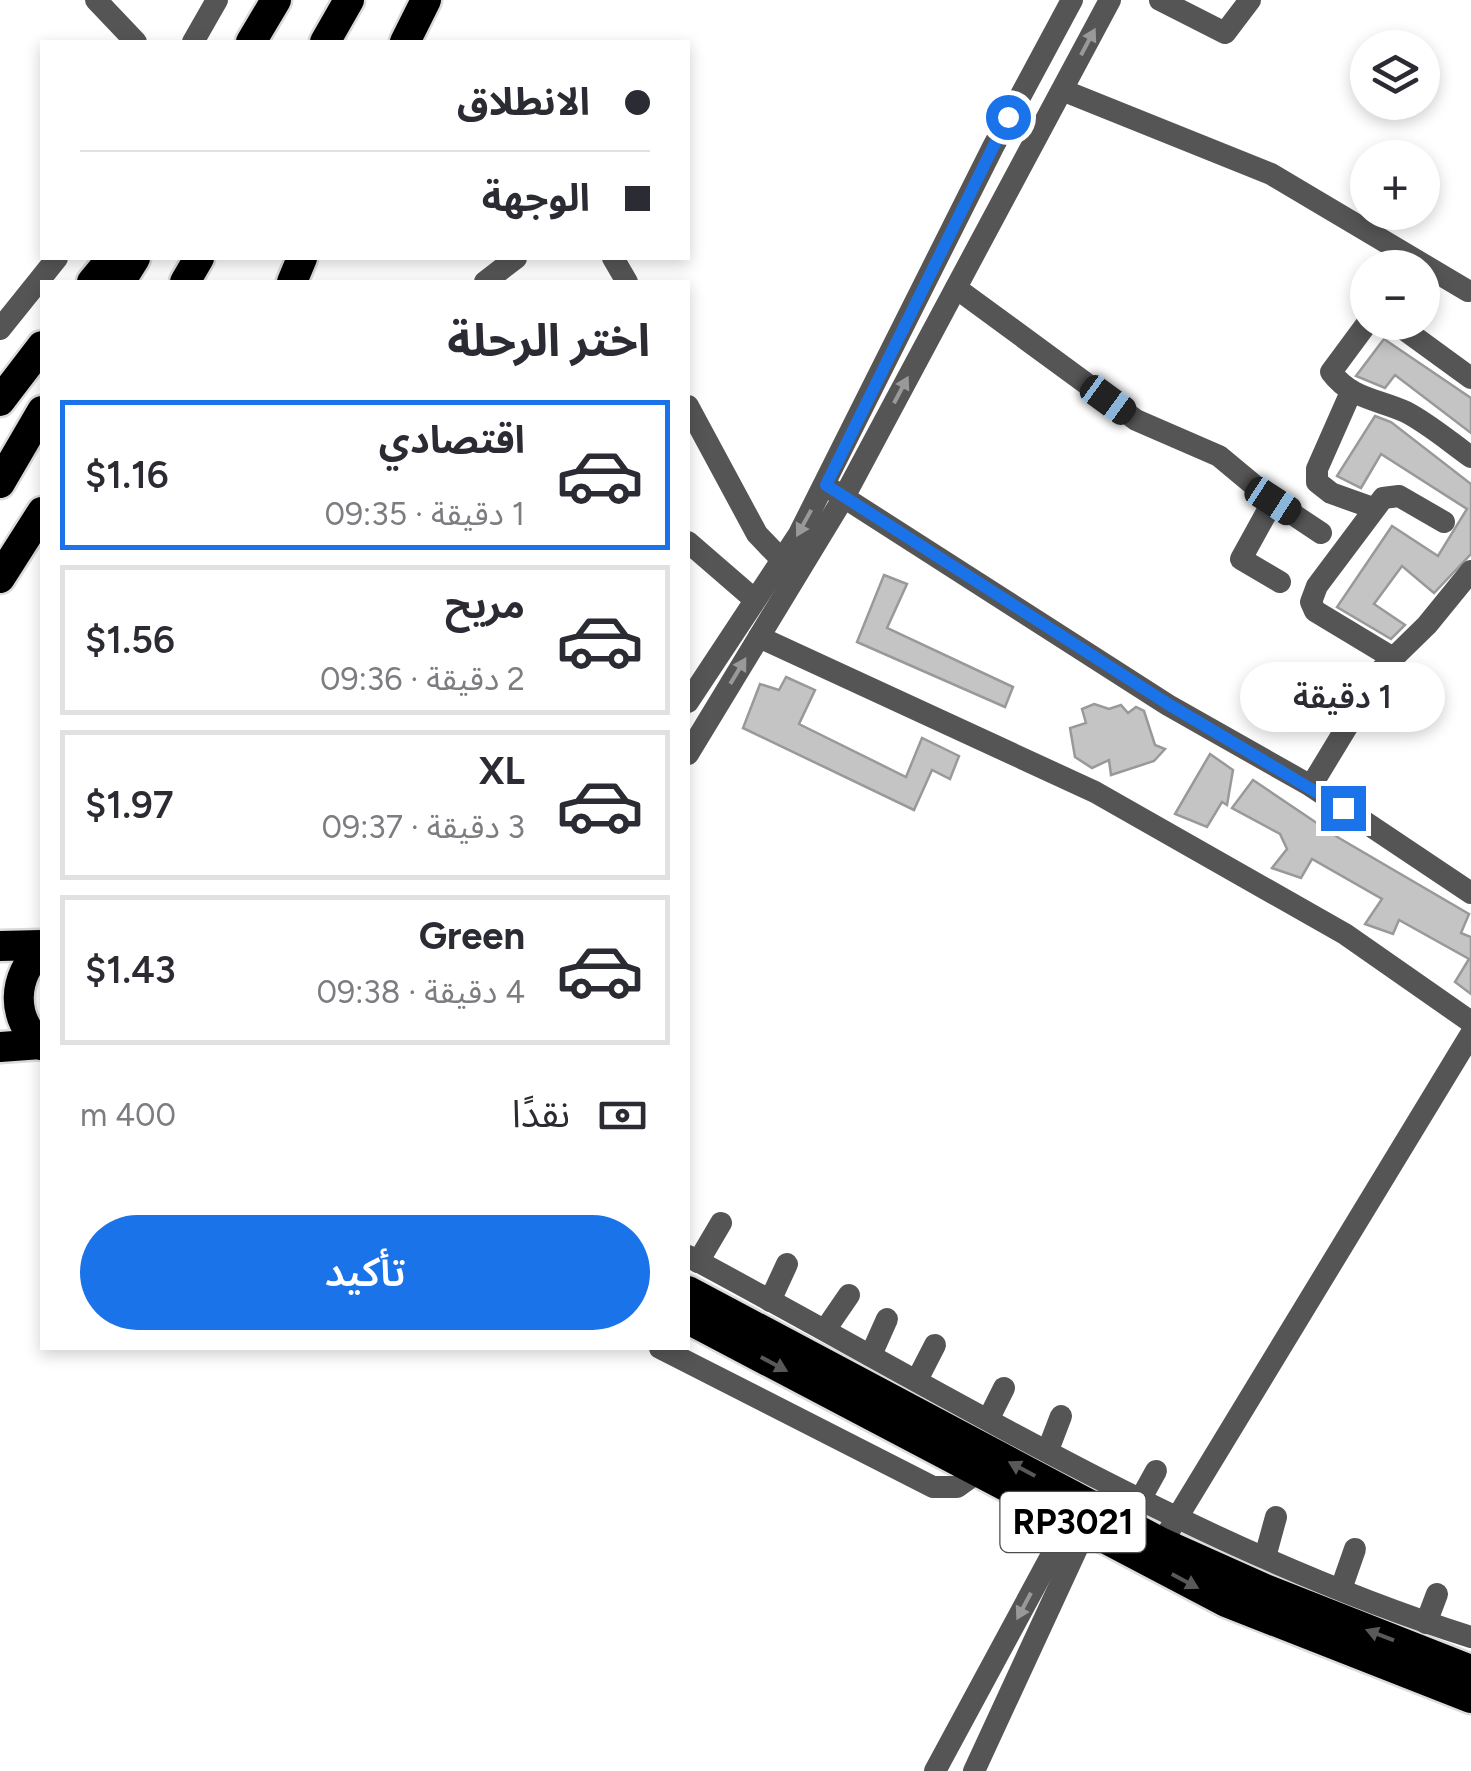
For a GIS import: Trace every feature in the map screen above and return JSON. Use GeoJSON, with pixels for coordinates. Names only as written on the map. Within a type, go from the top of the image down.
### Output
{"type":"FeatureCollection","features":[{"type":"Feature","properties":{"kind":"highway"},"geometry":{"type":"LineString","coordinates":[[252,40],[276,0]]}},
{"type":"Feature","properties":{"kind":"highway"},"geometry":{"type":"LineString","coordinates":[[325,40],[349,0]]}},
{"type":"Feature","properties":{"kind":"highway"},"geometry":{"type":"LineString","coordinates":[[406,40],[426,0]]}},
{"type":"Feature","properties":{"kind":"highway"},"geometry":{"type":"LineString","coordinates":[[94,280],[110,260]]}},
{"type":"Feature","properties":{"kind":"highway"},"geometry":{"type":"LineString","coordinates":[[0,402],[40,349]]}},
{"type":"Feature","properties":{"kind":"highway"},"geometry":{"type":"LineString","coordinates":[[0,482],[40,414]]}},
{"type":"Feature","properties":{"kind":"highway"},"geometry":{"type":"LineString","coordinates":[[0,578],[40,515]]}},
{"type":"Feature","properties":{"kind":"highway"},"geometry":{"type":"LineString","coordinates":[[0,946],[40,947]]}},
{"type":"Feature","properties":{"kind":"highway"},"geometry":{"type":"LineString","coordinates":[[40,950],[9,991],[24,1024],[40,1042]]}},
{"type":"Feature","properties":{"kind":"highway"},"geometry":{"type":"LineString","coordinates":[[0,1047],[40,1044]]}},
{"type":"Feature","properties":{"kind":"highway","name":"RP3021"},"geometry":{"type":"LineString","coordinates":[[690,1293],[1169,1531],[1265,1589],[1471,1670]]}},
{"type":"Feature","properties":{"kind":"highway","name":"RP3021"},"geometry":{"type":"LineString","coordinates":[[690,1319],[1226,1602],[1471,1698]]}},
{"type":"Feature","properties":{"kind":"street"},"geometry":{"type":"LineString","coordinates":[[96,0],[134,40]]}},
{"type":"Feature","properties":{"kind":"street"},"geometry":{"type":"LineString","coordinates":[[193,40],[217,0]]}},
{"type":"Feature","properties":{"kind":"street"},"geometry":{"type":"LineString","coordinates":[[690,751],[759,636],[834,491],[993,147],[1072,0]]}},
{"type":"Feature","properties":{"kind":"street"},"geometry":{"type":"LineString","coordinates":[[690,699],[782,560],[834,491],[956,288],[1110,0]]}},
{"type":"Feature","properties":{"kind":"street"},"geometry":{"type":"LineString","coordinates":[[1160,0],[1225,33],[1250,0]]}},
{"type":"Feature","properties":{"kind":"street"},"geometry":{"type":"LineString","coordinates":[[1062,90],[1271,174],[1468,292]]}},
{"type":"Feature","properties":{"kind":"street"},"geometry":{"type":"LineString","coordinates":[[0,329],[55,260]]}},
{"type":"Feature","properties":{"kind":"street"},"geometry":{"type":"LineString","coordinates":[[488,280],[513,260]]}},
{"type":"Feature","properties":{"kind":"street"},"geometry":{"type":"LineString","coordinates":[[956,288],[1136,420],[1219,456],[1273,501],[1321,533]]}},
{"type":"Feature","properties":{"kind":"street"},"geometry":{"type":"LineString","coordinates":[[1355,340],[1331,372],[1351,392],[1405,412],[1471,456]]}},
{"type":"Feature","properties":{"kind":"street"},"geometry":{"type":"LineString","coordinates":[[1419,340],[1471,378]]}},
{"type":"Feature","properties":{"kind":"street"},"geometry":{"type":"LineString","coordinates":[[1351,392],[1317,469],[1317,482],[1331,492],[1373,508]]}},
{"type":"Feature","properties":{"kind":"street"},"geometry":{"type":"LineString","coordinates":[[690,410],[757,534],[782,560]]}},
{"type":"Feature","properties":{"kind":"street"},"geometry":{"type":"LineString","coordinates":[[834,491],[1168,704],[1311,786],[1471,892]]}},
{"type":"Feature","properties":{"kind":"street"},"geometry":{"type":"LineString","coordinates":[[1393,658],[1323,619],[1311,602],[1316,586],[1373,508],[1391,494],[1444,522]]}},
{"type":"Feature","properties":{"kind":"street"},"geometry":{"type":"LineString","coordinates":[[1273,501],[1240,559],[1280,582]]}},
{"type":"Feature","properties":{"kind":"street"},"geometry":{"type":"LineString","coordinates":[[690,544],[755,600]]}},
{"type":"Feature","properties":{"kind":"street"},"geometry":{"type":"LineString","coordinates":[[1311,786],[1393,658],[1471,571]]}},
{"type":"Feature","properties":{"kind":"street"},"geometry":{"type":"LineString","coordinates":[[759,636],[1095,792],[1345,934],[1471,1022]]}},
{"type":"Feature","properties":{"kind":"street"},"geometry":{"type":"LineString","coordinates":[[1169,1531],[1471,1034]]}},
{"type":"Feature","properties":{"kind":"street"},"geometry":{"type":"LineString","coordinates":[[722,1223],[693,1259],[1140,1500],[1169,1531],[1265,1557],[1471,1637]]}},
{"type":"Feature","properties":{"kind":"street"},"geometry":{"type":"LineString","coordinates":[[770,1300],[787,1264]]}},
{"type":"Feature","properties":{"kind":"street"},"geometry":{"type":"LineString","coordinates":[[825,1330],[849,1295]]}},
{"type":"Feature","properties":{"kind":"street"},"geometry":{"type":"LineString","coordinates":[[872,1355],[888,1319]]}},
{"type":"Feature","properties":{"kind":"street"},"geometry":{"type":"LineString","coordinates":[[917,1380],[935,1345]]}},
{"type":"Feature","properties":{"kind":"street"},"geometry":{"type":"LineString","coordinates":[[664,1350],[933,1487],[957,1487],[978,1472]]}},
{"type":"Feature","properties":{"kind":"street"},"geometry":{"type":"LineString","coordinates":[[988,1418],[1004,1388]]}},
{"type":"Feature","properties":{"kind":"street"},"geometry":{"type":"LineString","coordinates":[[1048,1450],[1061,1416]]}},
{"type":"Feature","properties":{"kind":"street"},"geometry":{"type":"LineString","coordinates":[[1140,1500],[1156,1471]]}},
{"type":"Feature","properties":{"kind":"street"},"geometry":{"type":"LineString","coordinates":[[1265,1557],[1276,1517]]}},
{"type":"Feature","properties":{"kind":"street"},"geometry":{"type":"LineString","coordinates":[[935,1771],[1078,1525]]}},
{"type":"Feature","properties":{"kind":"street"},"geometry":{"type":"LineString","coordinates":[[974,1771],[1078,1525]]}},
{"type":"Feature","properties":{"kind":"street"},"geometry":{"type":"LineString","coordinates":[[1341,1589],[1355,1549]]}},
{"type":"Feature","properties":{"kind":"street"},"geometry":{"type":"LineString","coordinates":[[1426,1622],[1438,1594]]}},
{"type":"Feature","properties":{"kind":"building"},"geometry":{"type":"Polygon","coordinates":[[[1385,340],[1471,398],[1471,433],[1395,375],[1385,388],[1356,376],[1385,340]]]}},
{"type":"Feature","properties":{"kind":"building"},"geometry":{"type":"Polygon","coordinates":[[[1375,416],[1391,422],[1471,484],[1471,554],[1434,593],[1402,566],[1374,604],[1405,625],[1391,639],[1337,607],[1392,526],[1438,556],[1467,509],[1381,454],[1361,488],[1337,476],[1375,416]]]}},
{"type":"Feature","properties":{"kind":"building"},"geometry":{"type":"Polygon","coordinates":[[[884,575],[907,584],[887,628],[1013,687],[1005,707],[857,642],[884,575]]]}},
{"type":"Feature","properties":{"kind":"building"},"geometry":{"type":"Polygon","coordinates":[[[786,677],[815,690],[799,724],[906,777],[922,738],[959,756],[950,779],[932,770],[914,810],[743,728],[760,684],[779,690],[786,677]]]}},
{"type":"Feature","properties":{"kind":"building"},"geometry":{"type":"Polygon","coordinates":[[[1094,704],[1109,709],[1121,705],[1128,713],[1136,707],[1144,711],[1155,745],[1165,749],[1154,761],[1111,775],[1109,760],[1092,768],[1075,757],[1070,728],[1086,723],[1082,709],[1094,704]]]}},
{"type":"Feature","properties":{"kind":"building"},"geometry":{"type":"Polygon","coordinates":[[[1210,754],[1233,770],[1227,805],[1222,802],[1207,827],[1175,814],[1210,754]]]}},
{"type":"Feature","properties":{"kind":"building"},"geometry":{"type":"Polygon","coordinates":[[[1253,780],[1339,838],[1469,914],[1461,933],[1471,937],[1471,994],[1455,982],[1469,959],[1399,920],[1393,934],[1365,924],[1382,899],[1312,859],[1301,878],[1272,868],[1287,849],[1280,834],[1232,808],[1253,780]]]}},
{"type":"Feature","properties":{"kind":"route"},"geometry":{"type":"LineString","coordinates":[[1008,117],[826,485],[1168,704],[1343,808]]}}]}
